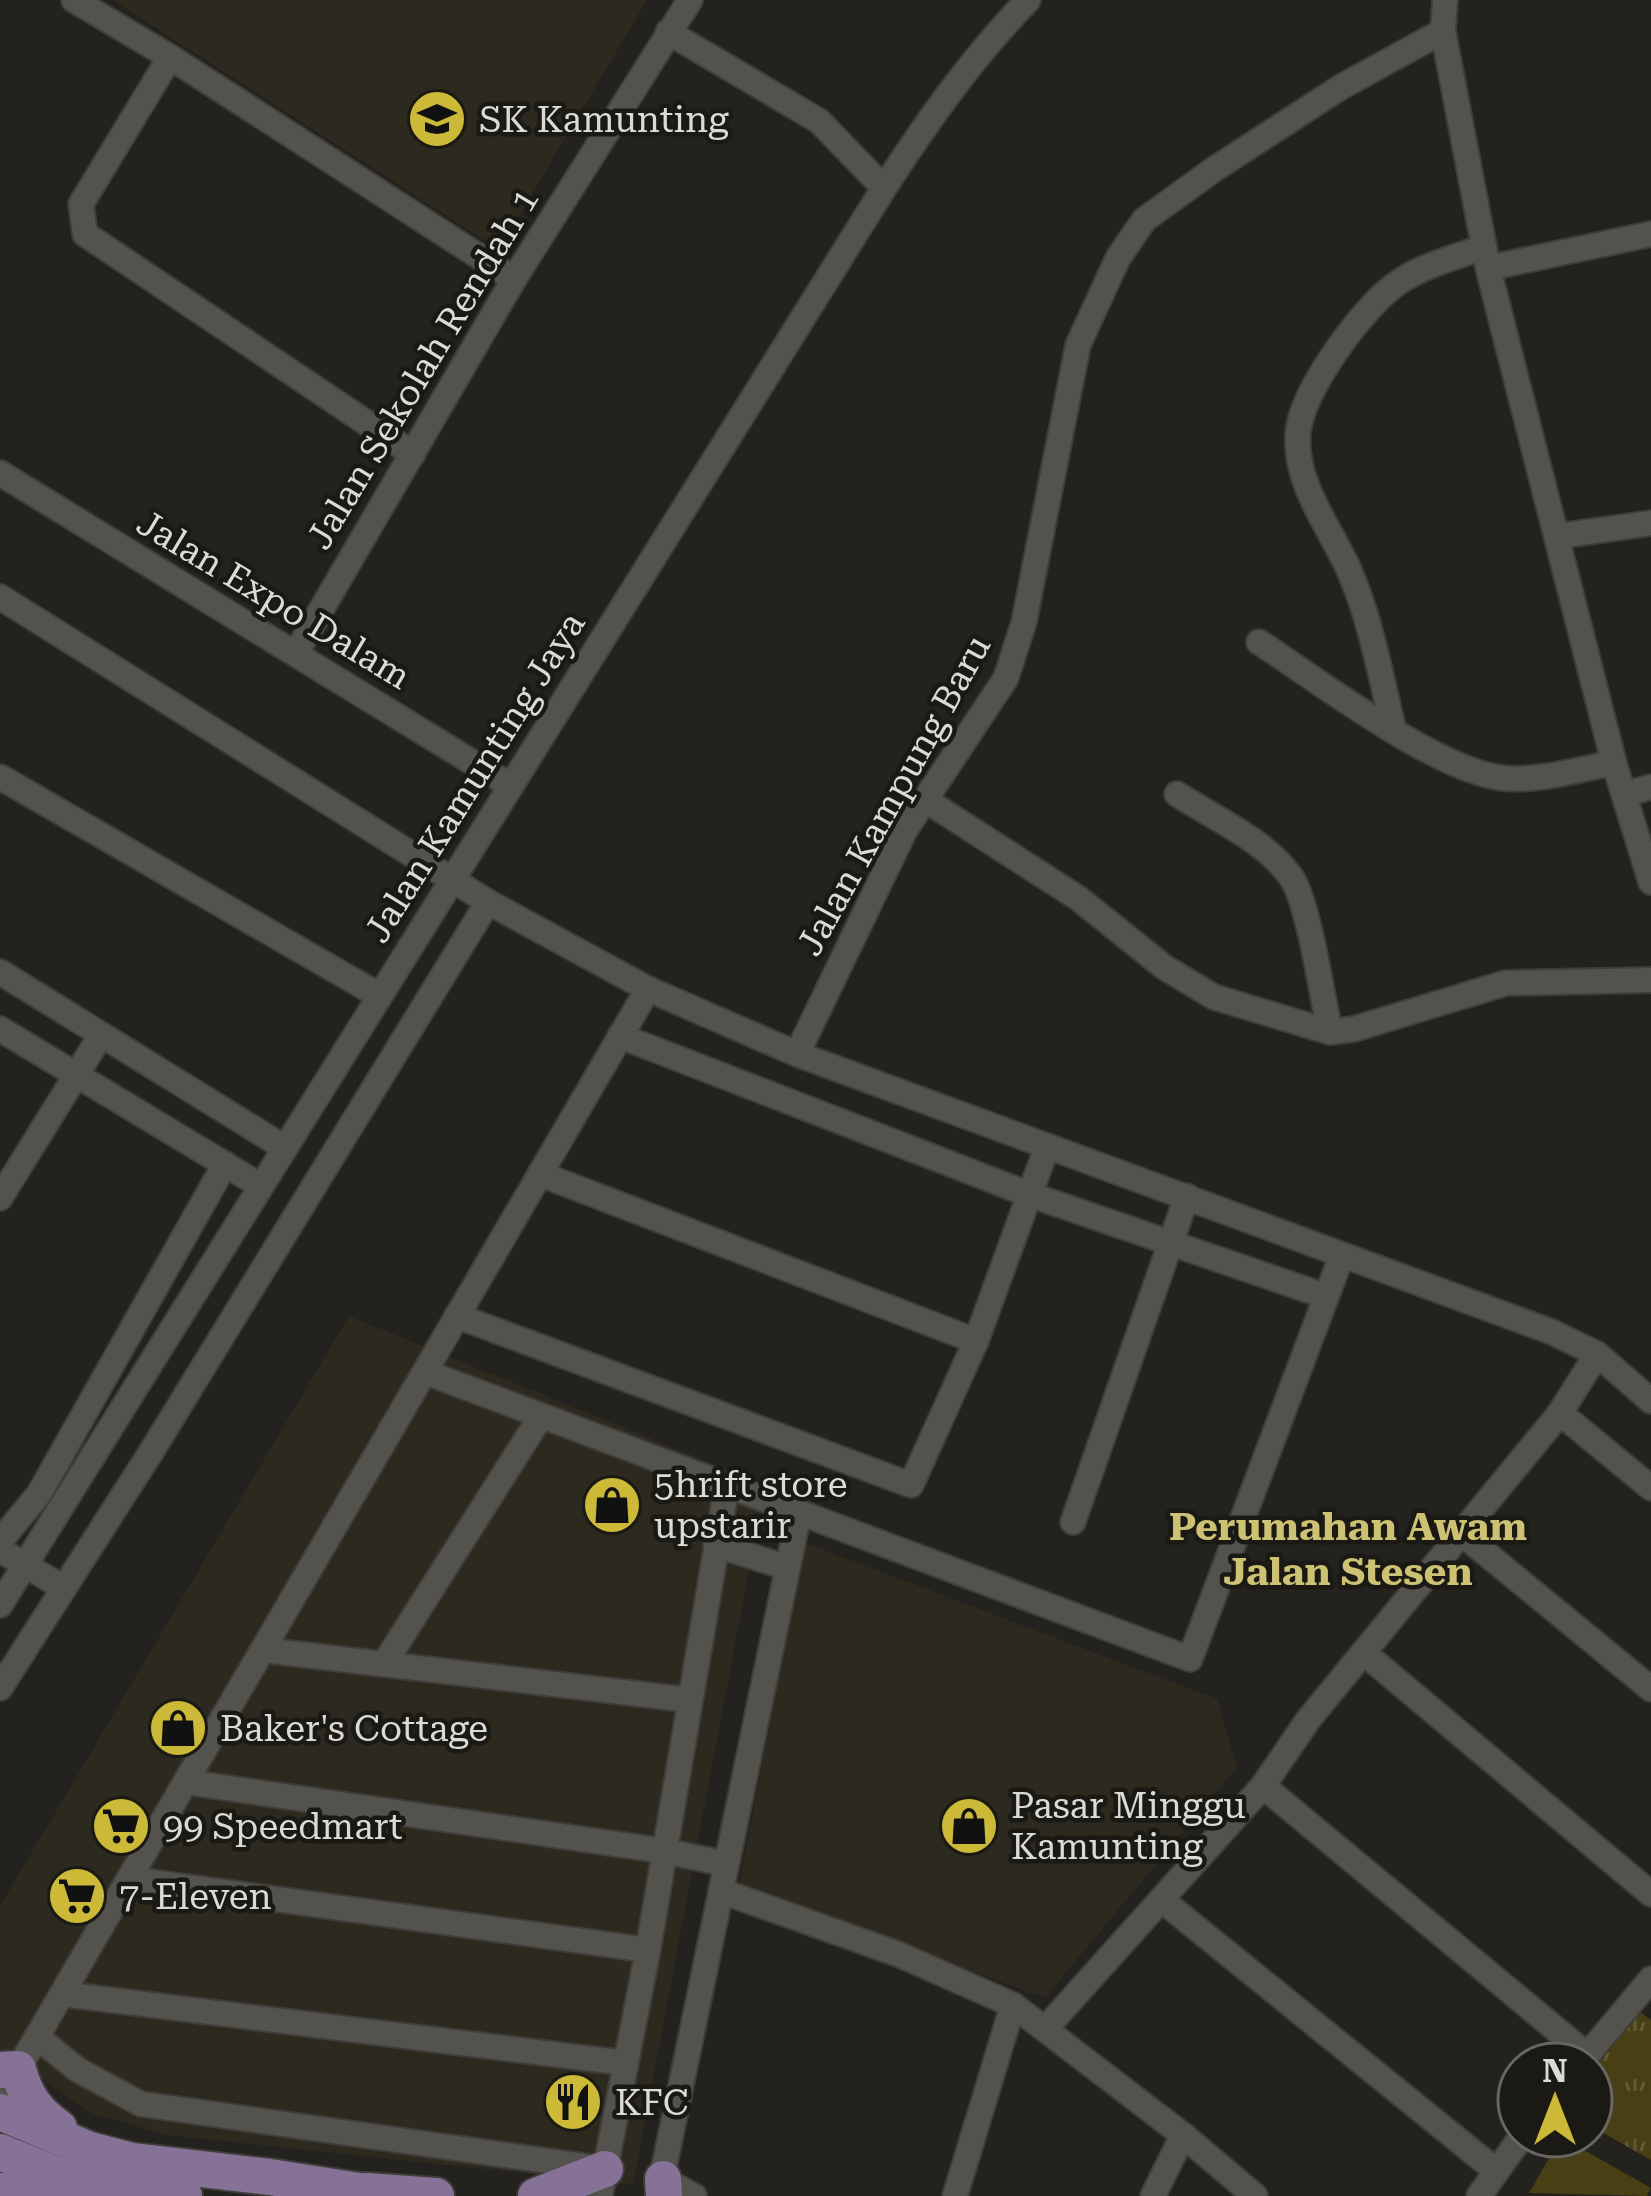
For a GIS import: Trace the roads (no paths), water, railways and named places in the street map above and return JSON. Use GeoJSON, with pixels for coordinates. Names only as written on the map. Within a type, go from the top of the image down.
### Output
{"type":"FeatureCollection","features":[{"type":"Feature","properties":{"kind":"main road"},"geometry":{"type":"LineString","coordinates":[[6,2080],[24,2092],[40,2115],[90,2150]]}},
{"type":"Feature","properties":{"kind":"main road"},"geometry":{"type":"LineString","coordinates":[[0,2112],[90,2150],[132,2162],[391,2196]]}},
{"type":"Feature","properties":{"kind":"main road"},"geometry":{"type":"LineString","coordinates":[[0,2152],[57,2175],[184,2196]]}},
{"type":"Feature","properties":{"kind":"main road"},"geometry":{"type":"LineString","coordinates":[[536,2196],[602,2182]]}},
{"type":"Feature","properties":{"kind":"main road"},"geometry":{"type":"LineString","coordinates":[[346,2189],[436,2196]]}},
{"type":"Feature","properties":{"kind":"main road"},"geometry":{"type":"LineString","coordinates":[[106,2196],[147,2190]]}},
{"type":"Feature","properties":{"kind":"main road"},"geometry":{"type":"LineString","coordinates":[[0,2192],[64,2196]]}},
{"type":"Feature","properties":{"kind":"street"},"geometry":{"type":"LineString","coordinates":[[74,0],[514,279]]}},
{"type":"Feature","properties":{"kind":"street","name":"Jalan Sekolah Rendah 1"},"geometry":{"type":"LineString","coordinates":[[296,653],[514,279],[690,0]]}},
{"type":"Feature","properties":{"kind":"street","name":"Jalan Kamunting Jaya"},"geometry":{"type":"LineString","coordinates":[[0,1605],[884,188],[942,99],[1028,0]]}},
{"type":"Feature","properties":{"kind":"street"},"geometry":{"type":"LineString","coordinates":[[1445,0],[1443,31],[1486,257],[1614,763],[1651,882]]}},
{"type":"Feature","properties":{"kind":"street","name":"Jalan Kampung Baru"},"geometry":{"type":"LineString","coordinates":[[797,1054],[869,901],[924,799],[1006,678],[1024,622],[1078,345],[1098,296],[1144,220],[1341,87],[1443,31]]}},
{"type":"Feature","properties":{"kind":"street"},"geometry":{"type":"LineString","coordinates":[[668,32],[819,121],[884,188]]}},
{"type":"Feature","properties":{"kind":"street"},"geometry":{"type":"LineString","coordinates":[[170,57],[81,204],[85,234],[413,454]]}},
{"type":"Feature","properties":{"kind":"street"},"geometry":{"type":"LineString","coordinates":[[1394,730],[1357,594],[1313,502],[1302,467],[1298,434],[1305,407],[1324,372],[1374,304],[1413,274],[1486,257],[1651,234]]}},
{"type":"Feature","properties":{"kind":"street","name":"Jalan Expo Dalam"},"geometry":{"type":"LineString","coordinates":[[0,473],[511,786]]}},
{"type":"Feature","properties":{"kind":"street"},"geometry":{"type":"LineString","coordinates":[[1558,536],[1651,523]]}},
{"type":"Feature","properties":{"kind":"street"},"geometry":{"type":"LineString","coordinates":[[0,597],[488,902],[648,989],[797,1054],[1536,1326],[1598,1354],[1651,1401]]}},
{"type":"Feature","properties":{"kind":"street"},"geometry":{"type":"LineString","coordinates":[[1259,642],[1394,730],[1454,763],[1496,778],[1614,763]]}},
{"type":"Feature","properties":{"kind":"street"},"geometry":{"type":"LineString","coordinates":[[0,777],[380,996]]}},
{"type":"Feature","properties":{"kind":"street"},"geometry":{"type":"LineString","coordinates":[[1626,794],[1651,787]]}},
{"type":"Feature","properties":{"kind":"street"},"geometry":{"type":"LineString","coordinates":[[1178,794],[1268,853],[1292,878],[1303,907],[1330,1032]]}},
{"type":"Feature","properties":{"kind":"street"},"geometry":{"type":"LineString","coordinates":[[924,799],[1078,898],[1164,967],[1214,997],[1330,1032],[1506,983],[1651,980]]}},
{"type":"Feature","properties":{"kind":"street"},"geometry":{"type":"LineString","coordinates":[[0,1688],[488,902]]}},
{"type":"Feature","properties":{"kind":"street"},"geometry":{"type":"LineString","coordinates":[[0,972],[285,1148]]}},
{"type":"Feature","properties":{"kind":"street"},"geometry":{"type":"LineString","coordinates":[[6,2080],[37,2037],[648,989]]}},
{"type":"Feature","properties":{"kind":"street"},"geometry":{"type":"LineString","coordinates":[[0,1029],[261,1186]]}},
{"type":"Feature","properties":{"kind":"street"},"geometry":{"type":"LineString","coordinates":[[0,1198],[101,1035]]}},
{"type":"Feature","properties":{"kind":"street"},"geometry":{"type":"LineString","coordinates":[[620,1036],[1028,1194],[1325,1296]]}},
{"type":"Feature","properties":{"kind":"street"},"geometry":{"type":"LineString","coordinates":[[457,1316],[911,1485],[976,1341],[1047,1147]]}},
{"type":"Feature","properties":{"kind":"street"},"geometry":{"type":"LineString","coordinates":[[0,1540],[39,1494],[225,1164]]}},
{"type":"Feature","properties":{"kind":"street"},"geometry":{"type":"LineString","coordinates":[[540,1174],[976,1341]]}},
{"type":"Feature","properties":{"kind":"street"},"geometry":{"type":"LineString","coordinates":[[1073,1522],[1187,1196]]}},
{"type":"Feature","properties":{"kind":"street"},"geometry":{"type":"LineString","coordinates":[[424,1372],[1190,1660],[1342,1255]]}},
{"type":"Feature","properties":{"kind":"street"},"geometry":{"type":"LineString","coordinates":[[1046,2028],[1263,1786],[1309,1720],[1560,1413],[1598,1354]]}},
{"type":"Feature","properties":{"kind":"street"},"geometry":{"type":"LineString","coordinates":[[1560,1413],[1651,1488]]}},
{"type":"Feature","properties":{"kind":"street"},"geometry":{"type":"LineString","coordinates":[[383,1664],[541,1416]]}},
{"type":"Feature","properties":{"kind":"street"},"geometry":{"type":"LineString","coordinates":[[37,2037],[78,2070],[141,2104],[602,2182],[648,1950],[727,1486]]}},
{"type":"Feature","properties":{"kind":"street"},"geometry":{"type":"LineString","coordinates":[[670,2192],[726,1864],[799,1513]]}},
{"type":"Feature","properties":{"kind":"street"},"geometry":{"type":"LineString","coordinates":[[1462,1533],[1651,1689]]}},
{"type":"Feature","properties":{"kind":"street"},"geometry":{"type":"LineString","coordinates":[[716,1545],[786,1567]]}},
{"type":"Feature","properties":{"kind":"street"},"geometry":{"type":"LineString","coordinates":[[0,1550],[64,1588]]}},
{"type":"Feature","properties":{"kind":"street"},"geometry":{"type":"LineString","coordinates":[[263,1650],[690,1700]]}},
{"type":"Feature","properties":{"kind":"street"},"geometry":{"type":"LineString","coordinates":[[1364,1653],[1651,1894]]}},
{"type":"Feature","properties":{"kind":"street"},"geometry":{"type":"LineString","coordinates":[[186,1782],[665,1851],[726,1864]]}},
{"type":"Feature","properties":{"kind":"street"},"geometry":{"type":"LineString","coordinates":[[1263,1786],[1561,2040]]}},
{"type":"Feature","properties":{"kind":"street"},"geometry":{"type":"LineString","coordinates":[[129,1879],[648,1950]]}},
{"type":"Feature","properties":{"kind":"street"},"geometry":{"type":"LineString","coordinates":[[721,1891],[898,1954],[1013,2005],[1184,2135],[1255,2196]]}},
{"type":"Feature","properties":{"kind":"street"},"geometry":{"type":"LineString","coordinates":[[1163,1901],[1496,2170]]}},
{"type":"Feature","properties":{"kind":"street"},"geometry":{"type":"LineString","coordinates":[[1600,2040],[1651,1978]]}},
{"type":"Feature","properties":{"kind":"street"},"geometry":{"type":"LineString","coordinates":[[62,1994],[626,2063]]}},
{"type":"Feature","properties":{"kind":"street"},"geometry":{"type":"LineString","coordinates":[[956,2196],[1013,2005]]}},
{"type":"Feature","properties":{"kind":"street"},"geometry":{"type":"LineString","coordinates":[[1154,2196],[1184,2135]]}},
{"type":"Feature","properties":{"kind":"street"},"geometry":{"type":"LineString","coordinates":[[1479,2196],[1504,2160]]}},
{"type":"Feature","properties":{"kind":"place","name":"SK Kamunting"},"geometry":{"type":"Point","coordinates":[437,119]}},
{"type":"Feature","properties":{"kind":"place","name":"5hrift store upstarir"},"geometry":{"type":"Point","coordinates":[612,1505]}},
{"type":"Feature","properties":{"kind":"place","name":"Baker's Cottage"},"geometry":{"type":"Point","coordinates":[178,1728]}},
{"type":"Feature","properties":{"kind":"place","name":"99 Speedmart"},"geometry":{"type":"Point","coordinates":[121,1826]}},
{"type":"Feature","properties":{"kind":"place","name":"Pasar Minggu Kamunting"},"geometry":{"type":"Point","coordinates":[969,1826]}},
{"type":"Feature","properties":{"kind":"place","name":"7-Eleven"},"geometry":{"type":"Point","coordinates":[77,1896]}},
{"type":"Feature","properties":{"kind":"place","name":"KFC"},"geometry":{"type":"Point","coordinates":[573,2102]}},
{"type":"Feature","properties":{"kind":"district","name":"Perumahan Awam Jalan Stesen"},"geometry":{"type":"Point","coordinates":[1348,1548]}}]}
